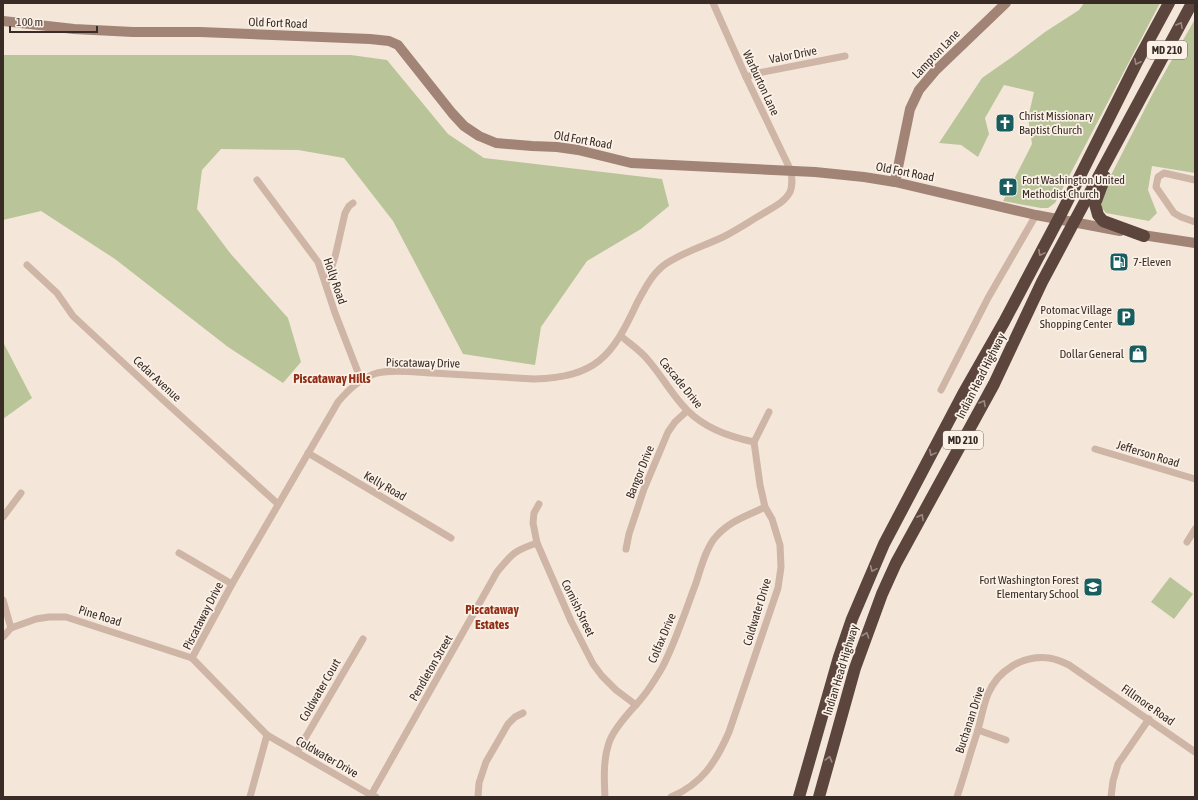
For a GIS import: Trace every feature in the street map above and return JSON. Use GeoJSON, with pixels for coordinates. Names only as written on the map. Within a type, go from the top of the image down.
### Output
{"type":"FeatureCollection","features":[{"type":"Feature","properties":{"kind":"highway","name":"Indian Head Highway"},"geometry":{"type":"LineString","coordinates":[[799,797],[839,657],[852,619],[884,544],[963,394],[1004,322],[1059,218],[1136,64],[1169,3]]}},
{"type":"Feature","properties":{"kind":"highway","name":"Indian Head Highway"},"geometry":{"type":"LineString","coordinates":[[819,797],[855,668],[869,627],[890,576],[994,384],[1042,282],[1192,3]]}},
{"type":"Feature","properties":{"kind":"highway"},"geometry":{"type":"LineString","coordinates":[[1142,96],[1104,180],[1095,204],[1098,215],[1102,221],[1144,236]]}},
{"type":"Feature","properties":{"kind":"main road","name":"Lampton Lane"},"geometry":{"type":"LineString","coordinates":[[895,182],[910,109],[919,90],[935,71],[1006,3]]}},
{"type":"Feature","properties":{"kind":"main road","name":"Old Fort Road"},"geometry":{"type":"LineString","coordinates":[[3,21],[74,30],[200,32],[389,41],[398,45],[464,126],[479,136],[496,142],[578,150],[631,163],[838,174],[895,182],[1036,215],[1059,218],[1144,236],[1195,243]]}},
{"type":"Feature","properties":{"kind":"street","name":"Warburton Lane"},"geometry":{"type":"LineString","coordinates":[[713,3],[790,171]]}},
{"type":"Feature","properties":{"kind":"street","name":"Valor Drive"},"geometry":{"type":"LineString","coordinates":[[746,77],[758,73],[845,56]]}},
{"type":"Feature","properties":{"kind":"street","name":"Piscataway Drive"},"geometry":{"type":"LineString","coordinates":[[267,735],[192,658],[278,504],[338,402],[348,391],[361,380],[378,373],[391,372],[534,379],[553,378],[576,374],[592,367],[606,355],[621,336],[645,287],[661,268],[679,256],[736,231],[779,204],[787,197],[792,188],[790,171]]}},
{"type":"Feature","properties":{"kind":"street"},"geometry":{"type":"LineString","coordinates":[[1195,180],[1164,174],[1158,177],[1156,183],[1156,186],[1174,213],[1180,218],[1195,222]]}},
{"type":"Feature","properties":{"kind":"street","name":"Holly Road"},"geometry":{"type":"LineString","coordinates":[[257,180],[318,262],[334,313],[361,380]]}},
{"type":"Feature","properties":{"kind":"street"},"geometry":{"type":"LineString","coordinates":[[326,284],[335,257],[345,213],[349,206],[353,204]]}},
{"type":"Feature","properties":{"kind":"street"},"geometry":{"type":"LineString","coordinates":[[941,390],[988,298],[1036,215]]}},
{"type":"Feature","properties":{"kind":"street","name":"Cedar Avenue"},"geometry":{"type":"LineString","coordinates":[[27,265],[57,293],[74,316],[161,398],[278,504]]}},
{"type":"Feature","properties":{"kind":"street","name":"Cascade Drive"},"geometry":{"type":"LineString","coordinates":[[621,336],[648,359],[687,411],[704,424],[720,432],[732,437],[754,442]]}},
{"type":"Feature","properties":{"kind":"street","name":"Bangor Drive"},"geometry":{"type":"LineString","coordinates":[[626,549],[629,534],[644,489],[668,432],[675,422],[687,411]]}},
{"type":"Feature","properties":{"kind":"street"},"geometry":{"type":"LineString","coordinates":[[754,442],[769,412]]}},
{"type":"Feature","properties":{"kind":"street","name":"Coldwater Drive"},"geometry":{"type":"LineString","coordinates":[[671,797],[699,780],[711,767],[722,750],[730,732],[778,588],[781,566],[780,545],[772,519],[766,507],[758,476],[754,442]]}},
{"type":"Feature","properties":{"kind":"street","name":"Jefferson Road"},"geometry":{"type":"LineString","coordinates":[[1095,449],[1195,479]]}},
{"type":"Feature","properties":{"kind":"street","name":"Kelly Road"},"geometry":{"type":"LineString","coordinates":[[308,453],[452,538]]}},
{"type":"Feature","properties":{"kind":"street"},"geometry":{"type":"LineString","coordinates":[[3,517],[21,493]]}},
{"type":"Feature","properties":{"kind":"street","name":"Cornish Street"},"geometry":{"type":"LineString","coordinates":[[540,504],[533,517],[536,543],[571,622],[593,664],[602,676],[616,690],[636,705]]}},
{"type":"Feature","properties":{"kind":"street","name":"Colfax Drive"},"geometry":{"type":"LineString","coordinates":[[605,797],[605,758],[610,741],[618,727],[658,675],[668,654],[708,547],[717,535],[729,525],[766,507]]}},
{"type":"Feature","properties":{"kind":"street"},"geometry":{"type":"LineString","coordinates":[[1187,542],[1195,529]]}},
{"type":"Feature","properties":{"kind":"street","name":"Pendleton Street"},"geometry":{"type":"LineString","coordinates":[[372,796],[497,572],[518,550],[536,543]]}},
{"type":"Feature","properties":{"kind":"street"},"geometry":{"type":"LineString","coordinates":[[179,553],[232,584]]}},
{"type":"Feature","properties":{"kind":"street"},"geometry":{"type":"LineString","coordinates":[[3,600],[11,628]]}},
{"type":"Feature","properties":{"kind":"street","name":"Pine Road"},"geometry":{"type":"LineString","coordinates":[[3,637],[11,628],[36,619],[49,617],[66,618],[192,658]]}},
{"type":"Feature","properties":{"kind":"street","name":"Coldwater Court"},"geometry":{"type":"LineString","coordinates":[[297,752],[363,639]]}},
{"type":"Feature","properties":{"kind":"street","name":"Buchanan Drive"},"geometry":{"type":"LineString","coordinates":[[957,797],[986,699],[994,683],[1007,669],[1031,659],[1050,658],[1069,665],[1088,677]]}},
{"type":"Feature","properties":{"kind":"street","name":"Fillmore Road"},"geometry":{"type":"LineString","coordinates":[[1088,677],[1195,752]]}},
{"type":"Feature","properties":{"kind":"street"},"geometry":{"type":"LineString","coordinates":[[478,797],[479,783],[489,756],[508,724],[514,717],[523,713]]}},
{"type":"Feature","properties":{"kind":"street"},"geometry":{"type":"LineString","coordinates":[[1111,797],[1113,781],[1118,764],[1149,719]]}},
{"type":"Feature","properties":{"kind":"street"},"geometry":{"type":"LineString","coordinates":[[978,730],[1006,740]]}},
{"type":"Feature","properties":{"kind":"street"},"geometry":{"type":"LineString","coordinates":[[250,797],[267,735]]}},
{"type":"Feature","properties":{"kind":"street","name":"Coldwater Drive"},"geometry":{"type":"LineString","coordinates":[[267,735],[372,796]]}},
{"type":"Feature","properties":{"kind":"green space"},"geometry":{"type":"Polygon","coordinates":[[[1084,3],[1160,3],[1055,203],[1048,208],[1041,208],[1003,201],[1032,144],[1028,118],[1034,92],[1004,85],[985,118],[989,134],[978,157],[961,145],[939,143],[982,78],[1045,32],[1079,10],[1084,3]]]}},
{"type":"Feature","properties":{"kind":"green space"},"geometry":{"type":"Polygon","coordinates":[[[1195,19],[1195,173],[1152,166],[1148,190],[1157,213],[1149,221],[1106,213],[1102,208],[1102,201],[1110,177],[1153,93],[1195,19]]]}},
{"type":"Feature","properties":{"kind":"green space"},"geometry":{"type":"Polygon","coordinates":[[[3,55],[351,55],[387,60],[448,134],[484,158],[662,179],[669,206],[641,229],[587,261],[541,327],[535,365],[463,354],[393,221],[344,158],[298,150],[221,149],[202,170],[197,209],[230,253],[288,318],[301,362],[283,383],[228,347],[115,259],[41,211],[3,220],[3,55]]]}},
{"type":"Feature","properties":{"kind":"green space"},"geometry":{"type":"Polygon","coordinates":[[[3,342],[32,398],[3,419],[3,342]]]}},
{"type":"Feature","properties":{"kind":"green space"},"geometry":{"type":"Polygon","coordinates":[[[1170,577],[1193,594],[1174,619],[1151,602],[1170,577]]]}},
{"type":"Feature","properties":{"kind":"place","name":"Christ Missionary Baptist Church"},"geometry":{"type":"Point","coordinates":[1005,123]}},
{"type":"Feature","properties":{"kind":"place","name":"Fort Washington United Methodist Church"},"geometry":{"type":"Point","coordinates":[1008,187]}},
{"type":"Feature","properties":{"kind":"place","name":"7-Eleven"},"geometry":{"type":"Point","coordinates":[1119,262]}},
{"type":"Feature","properties":{"kind":"place","name":"Potomac Village Shopping Center"},"geometry":{"type":"Point","coordinates":[1126,317]}},
{"type":"Feature","properties":{"kind":"place","name":"Dollar General"},"geometry":{"type":"Point","coordinates":[1138,354]}},
{"type":"Feature","properties":{"kind":"place","name":"Fort Washington Forest Elementary School"},"geometry":{"type":"Point","coordinates":[1093,587]}},
{"type":"Feature","properties":{"kind":"district","name":"Piscataway Hills"},"geometry":{"type":"Point","coordinates":[332,378]}},
{"type":"Feature","properties":{"kind":"district","name":"Piscataway Estates"},"geometry":{"type":"Point","coordinates":[492,616]}}]}
